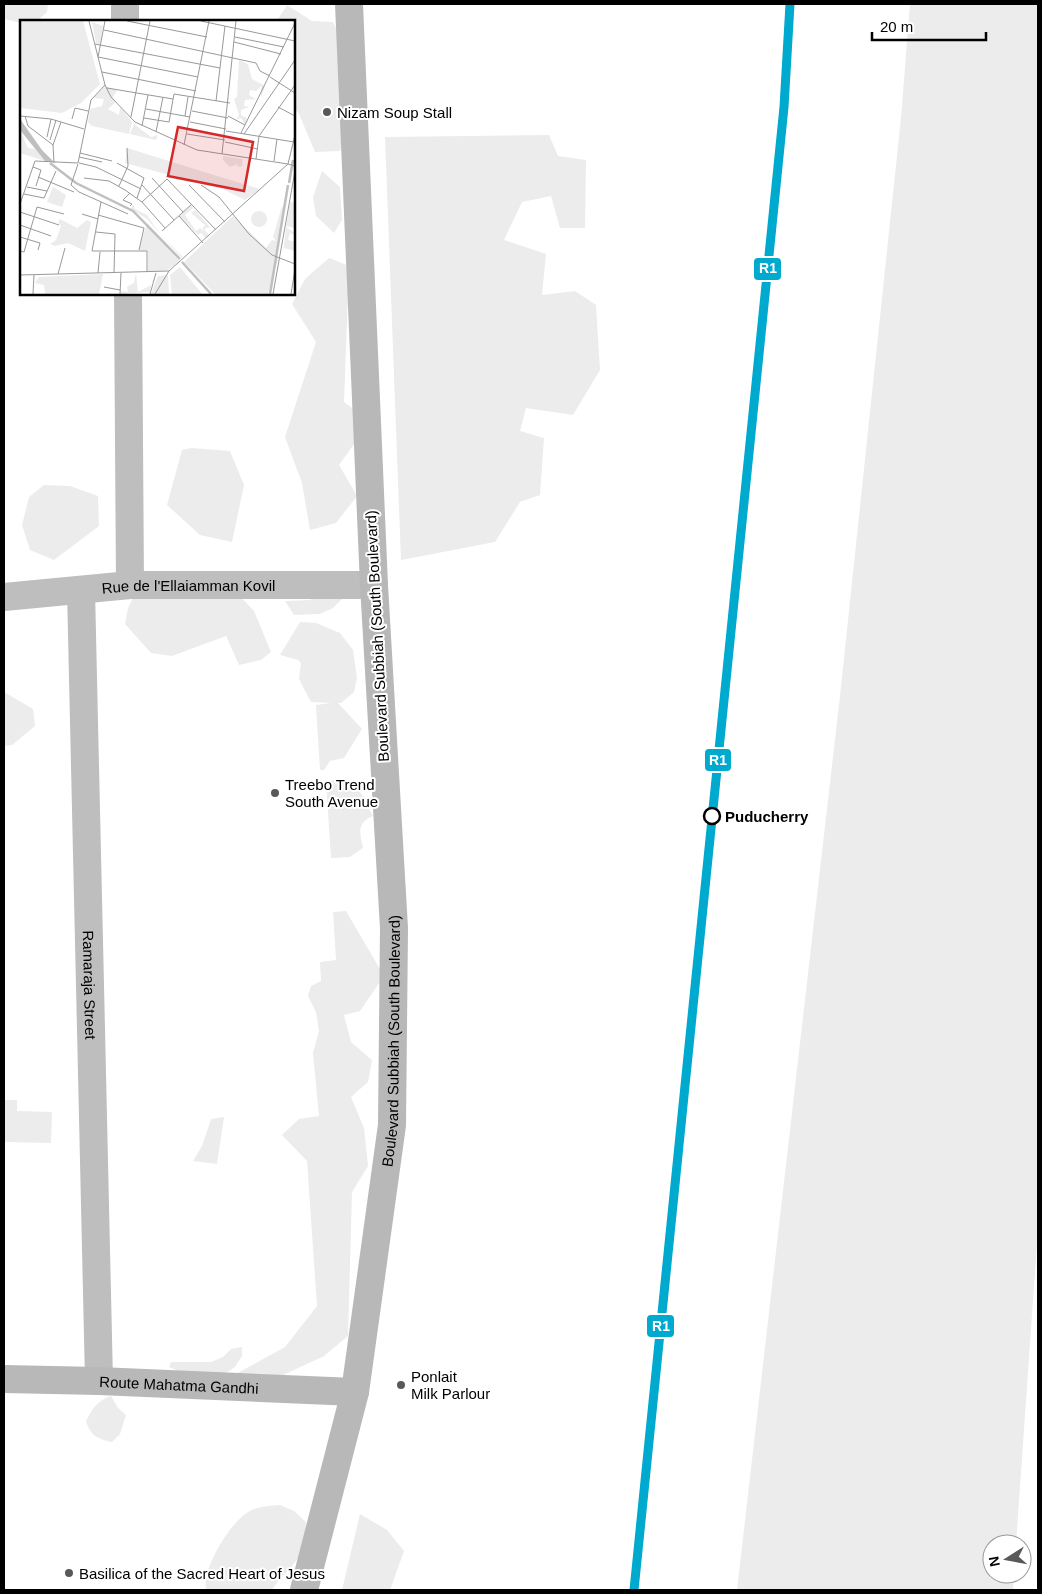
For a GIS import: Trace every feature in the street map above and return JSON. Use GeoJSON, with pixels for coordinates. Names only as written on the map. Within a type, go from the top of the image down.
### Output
{"type":"FeatureCollection","features":[{"type":"Feature","properties":{"kind":"main road","name":"Boulevard Subbiah (South Boulevard)"},"geometry":{"type":"LineString","coordinates":[[304,1590],[355,1392],[392,1124],[394,928],[374,584],[349,4]]}},
{"type":"Feature","properties":{"kind":"main road","name":"Route Mahatma Gandhi"},"geometry":{"type":"LineString","coordinates":[[4,1379],[99,1381],[355,1392]]}},
{"type":"Feature","properties":{"kind":"street"},"geometry":{"type":"LineString","coordinates":[[125,4],[125,20]]}},
{"type":"Feature","properties":{"kind":"street"},"geometry":{"type":"LineString","coordinates":[[128,295],[130,585]]}},
{"type":"Feature","properties":{"kind":"street","name":"Rue de l'Ellaiamman Kovil"},"geometry":{"type":"LineString","coordinates":[[4,597],[130,585],[374,584]]}},
{"type":"Feature","properties":{"kind":"street","name":"Ramaraja Street"},"geometry":{"type":"LineString","coordinates":[[81,590],[99,1381]]}},
{"type":"Feature","properties":{"kind":"shaded area"},"geometry":{"type":"Polygon","coordinates":[[[4,4],[48,4],[47,12],[38,20],[20,20],[20,23],[4,19],[4,4]]]}},
{"type":"Feature","properties":{"kind":"shaded area"},"geometry":{"type":"Polygon","coordinates":[[[910,4],[1038,4],[1038,1229],[1017,1534],[982,1534],[982,1584],[1013,1584],[1013,1590],[737,1590],[840,696],[901,118],[910,4]]]}},
{"type":"Feature","properties":{"kind":"shaded area"},"geometry":{"type":"Polygon","coordinates":[[[287,5],[312,21],[333,22],[347,51],[348,125],[340,151],[315,152],[295,108],[295,20],[278,19],[287,5]]]}},
{"type":"Feature","properties":{"kind":"shaded area"},"geometry":{"type":"Polygon","coordinates":[[[549,135],[558,156],[586,160],[585,228],[560,228],[551,196],[522,202],[504,240],[546,254],[542,295],[575,291],[596,305],[600,370],[573,415],[526,408],[520,431],[544,438],[540,495],[520,502],[495,542],[401,560],[385,137],[549,135]]]}},
{"type":"Feature","properties":{"kind":"shaded area"},"geometry":{"type":"Polygon","coordinates":[[[322,171],[340,187],[342,220],[334,233],[316,216],[313,197],[322,171]]]}},
{"type":"Feature","properties":{"kind":"shaded area"},"geometry":{"type":"Polygon","coordinates":[[[329,258],[349,266],[344,402],[359,413],[355,443],[339,465],[357,496],[336,523],[310,530],[302,483],[285,437],[316,342],[292,304],[305,279],[329,258]]]}},
{"type":"Feature","properties":{"kind":"shaded area"},"geometry":{"type":"Polygon","coordinates":[[[191,448],[230,451],[244,485],[232,542],[200,535],[167,505],[182,450],[191,448]]]}},
{"type":"Feature","properties":{"kind":"shaded area"},"geometry":{"type":"Polygon","coordinates":[[[44,485],[70,486],[98,496],[99,526],[54,560],[30,550],[22,525],[29,497],[44,485]]]}},
{"type":"Feature","properties":{"kind":"shaded area"},"geometry":{"type":"Polygon","coordinates":[[[138,588],[234,590],[254,611],[271,652],[261,660],[239,665],[226,636],[172,656],[151,653],[125,624],[128,608],[138,588]]]}},
{"type":"Feature","properties":{"kind":"shaded area"},"geometry":{"type":"Polygon","coordinates":[[[352,589],[333,608],[320,614],[294,615],[285,601],[311,600],[311,590],[352,589]]]}},
{"type":"Feature","properties":{"kind":"shaded area"},"geometry":{"type":"Polygon","coordinates":[[[300,622],[316,623],[340,633],[353,650],[357,678],[354,692],[341,703],[338,703],[362,729],[344,758],[330,761],[324,770],[320,770],[316,705],[331,703],[311,702],[299,679],[301,663],[298,660],[280,655],[300,622]]]}},
{"type":"Feature","properties":{"kind":"shaded area"},"geometry":{"type":"Polygon","coordinates":[[[4,692],[33,709],[35,726],[12,745],[4,746],[4,692]]]}},
{"type":"Feature","properties":{"kind":"shaded area"},"geometry":{"type":"Polygon","coordinates":[[[345,780],[361,793],[373,816],[362,825],[360,833],[363,848],[350,857],[331,858],[326,781],[345,780]]]}},
{"type":"Feature","properties":{"kind":"shaded area"},"geometry":{"type":"Polygon","coordinates":[[[346,911],[384,976],[360,1011],[344,1015],[351,1042],[372,1060],[368,1082],[351,1097],[364,1128],[368,1166],[352,1192],[348,1336],[324,1356],[266,1383],[225,1380],[285,1347],[317,1306],[307,1161],[282,1135],[299,1119],[319,1116],[313,1053],[319,1031],[316,1012],[308,996],[311,986],[321,981],[320,962],[336,960],[333,912],[346,911]]]}},
{"type":"Feature","properties":{"kind":"shaded area"},"geometry":{"type":"Polygon","coordinates":[[[4,1100],[17,1100],[17,1111],[52,1112],[51,1143],[4,1142],[4,1100]]]}},
{"type":"Feature","properties":{"kind":"shaded area"},"geometry":{"type":"Polygon","coordinates":[[[224,1117],[217,1164],[193,1161],[202,1146],[211,1119],[224,1117]]]}},
{"type":"Feature","properties":{"kind":"shaded area"},"geometry":{"type":"Polygon","coordinates":[[[242,1347],[242,1356],[235,1367],[226,1373],[180,1372],[169,1367],[171,1362],[211,1362],[223,1357],[231,1349],[242,1347]]]}},
{"type":"Feature","properties":{"kind":"shaded area"},"geometry":{"type":"Polygon","coordinates":[[[111,1396],[118,1408],[126,1415],[120,1434],[112,1442],[95,1436],[86,1421],[102,1400],[111,1396]]]}},
{"type":"Feature","properties":{"kind":"shaded area"},"geometry":{"type":"Polygon","coordinates":[[[280,1505],[294,1511],[306,1522],[305,1539],[303,1549],[297,1560],[272,1590],[206,1590],[208,1571],[216,1551],[229,1531],[243,1516],[253,1509],[280,1505]]]}},
{"type":"Feature","properties":{"kind":"shaded area"},"geometry":{"type":"Polygon","coordinates":[[[360,1514],[387,1530],[404,1551],[390,1590],[342,1590],[360,1514]]]}},
{"type":"Feature","properties":{"kind":"transit line","name":"R1"},"geometry":{"type":"LineString","coordinates":[[634,1590],[784,107],[790,4]]}},
{"type":"Feature","properties":{"kind":"place","name":"Nizam Soup Stall"},"geometry":{"type":"Point","coordinates":[327,112]}},
{"type":"Feature","properties":{"kind":"place","name":"Treebo Trend South Avenue"},"geometry":{"type":"Point","coordinates":[275,793]}},
{"type":"Feature","properties":{"kind":"place","name":"Puducherry"},"geometry":{"type":"Point","coordinates":[712,816]}},
{"type":"Feature","properties":{"kind":"place","name":"Ponlait Milk Parlour"},"geometry":{"type":"Point","coordinates":[401,1385]}},
{"type":"Feature","properties":{"kind":"place","name":"Basilica of the Sacred Heart of Jesus"},"geometry":{"type":"Point","coordinates":[69,1573]}}]}
